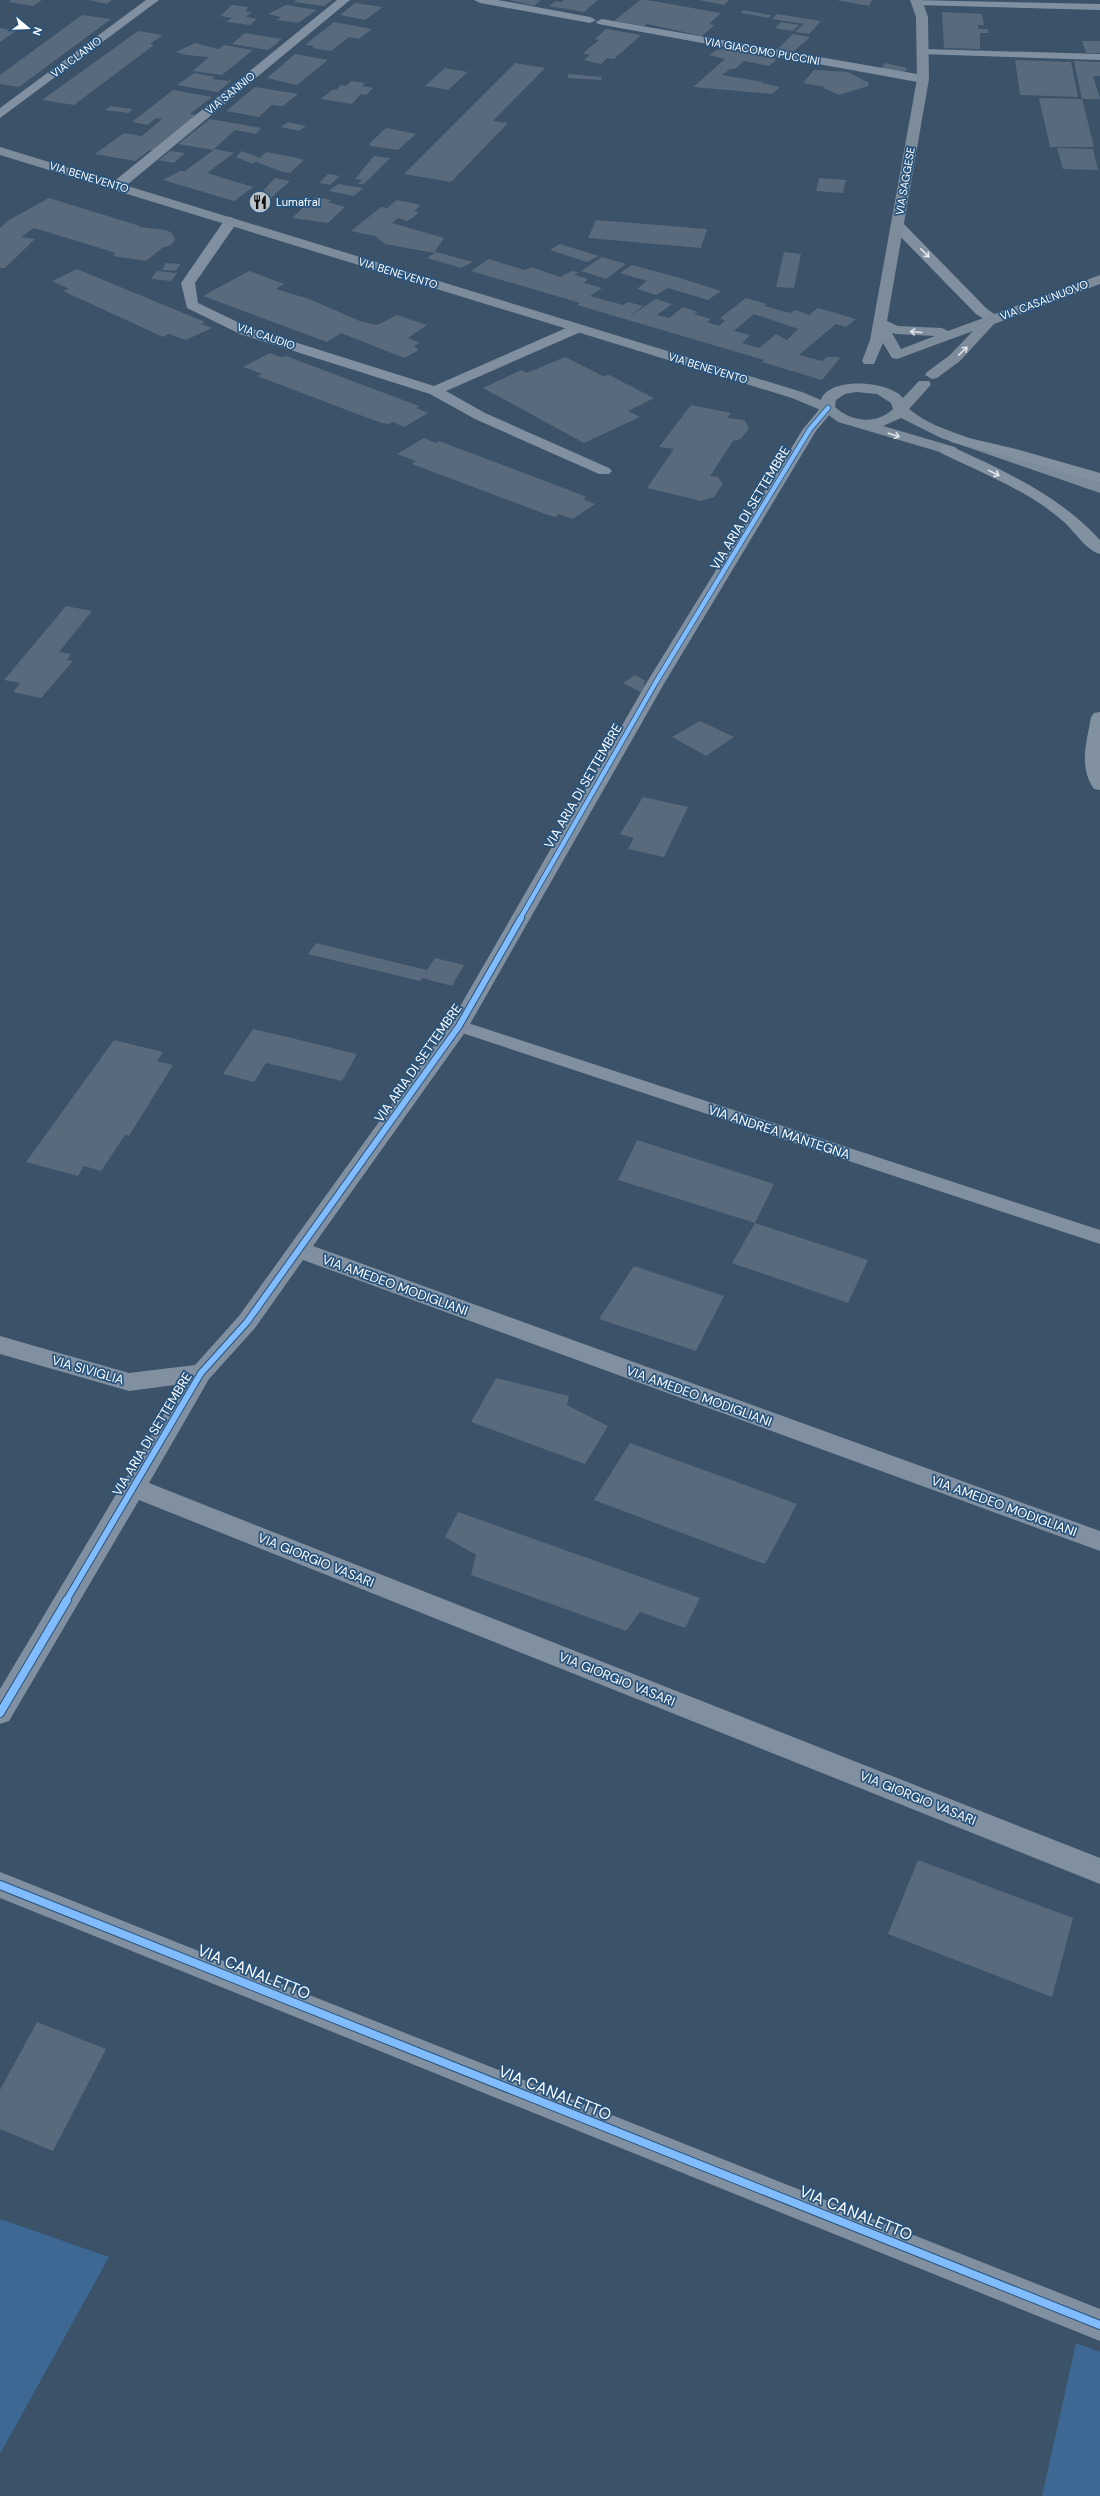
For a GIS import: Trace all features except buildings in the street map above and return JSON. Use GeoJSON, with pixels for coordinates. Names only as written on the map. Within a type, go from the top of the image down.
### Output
{"type":"FeatureCollection","features":[{"type":"Feature","properties":{"kind":"highway"},"geometry":{"type":"LineString","coordinates":[[951,444],[1100,478]]}},
{"type":"Feature","properties":{"kind":"highway"},"geometry":{"type":"LineString","coordinates":[[951,444],[1040,495],[1083,528],[1100,549]]}},
{"type":"Feature","properties":{"kind":"highway"},"geometry":{"type":"LineString","coordinates":[[1100,717],[1092,761],[1100,785]]}},
{"type":"Feature","properties":{"kind":"main road","name":"VIA SAGGESE"},"geometry":{"type":"LineString","coordinates":[[866,364],[877,340],[923,79],[924,52],[922,17],[916,1]]}},
{"type":"Feature","properties":{"kind":"main road","name":"VIA BENEVENTO"},"geometry":{"type":"LineString","coordinates":[[0,151],[797,395],[831,401],[831,413],[852,422]]}},
{"type":"Feature","properties":{"kind":"main road","name":"VIA CASALNUOVO"},"geometry":{"type":"LineString","coordinates":[[955,332],[991,321],[1100,279]]}},
{"type":"Feature","properties":{"kind":"main road"},"geometry":{"type":"LineString","coordinates":[[866,364],[865,377],[882,386],[907,389],[926,371],[949,364],[975,340],[991,321]]}},
{"type":"Feature","properties":{"kind":"main road"},"geometry":{"type":"LineString","coordinates":[[879,323],[897,355],[926,371]]}},
{"type":"Feature","properties":{"kind":"main road"},"geometry":{"type":"LineString","coordinates":[[879,323],[907,331],[955,332]]}},
{"type":"Feature","properties":{"kind":"main road"},"geometry":{"type":"LineString","coordinates":[[831,401],[866,364],[877,357],[897,355],[955,332]]}},
{"type":"Feature","properties":{"kind":"main road"},"geometry":{"type":"LineString","coordinates":[[852,422],[882,422],[891,419],[900,410],[926,371]]}},
{"type":"Feature","properties":{"kind":"main road"},"geometry":{"type":"LineString","coordinates":[[831,401],[850,388],[877,390],[897,399],[900,410],[912,421],[933,431],[951,444]]}},
{"type":"Feature","properties":{"kind":"main road"},"geometry":{"type":"LineString","coordinates":[[852,422],[951,444],[1017,462],[1100,488]]}},
{"type":"Feature","properties":{"kind":"street","name":"VIA CLANIO"},"geometry":{"type":"LineString","coordinates":[[0,114],[153,0]]}},
{"type":"Feature","properties":{"kind":"street","name":"VIA SANNIO"},"geometry":{"type":"LineString","coordinates":[[117,186],[344,0]]}},
{"type":"Feature","properties":{"kind":"street","name":"VIA GIACOMO PUCCINI"},"geometry":{"type":"LineString","coordinates":[[480,0],[923,79]]}},
{"type":"Feature","properties":{"kind":"street"},"geometry":{"type":"LineString","coordinates":[[916,1],[1100,7]]}},
{"type":"Feature","properties":{"kind":"street"},"geometry":{"type":"LineString","coordinates":[[924,52],[1100,57]]}},
{"type":"Feature","properties":{"kind":"street","name":"VIA CAUDIO"},"geometry":{"type":"LineString","coordinates":[[230,221],[188,283],[192,305],[245,331],[435,391],[480,416],[604,471]]}},
{"type":"Feature","properties":{"kind":"street"},"geometry":{"type":"LineString","coordinates":[[897,225],[991,321]]}},
{"type":"Feature","properties":{"kind":"street"},"geometry":{"type":"LineString","coordinates":[[435,391],[578,328]]}},
{"type":"Feature","properties":{"kind":"street","name":"VIA ARIA DI SETTEMBRE"},"geometry":{"type":"LineString","coordinates":[[0,1713],[201,1373],[247,1322],[459,1026],[656,682],[810,430],[831,401]]}},
{"type":"Feature","properties":{"kind":"street"},"geometry":{"type":"LineString","coordinates":[[810,430],[852,422]]}},
{"type":"Feature","properties":{"kind":"street","name":"VIA AMEDEO MODIGLIANI"},"geometry":{"type":"LineString","coordinates":[[299,1250],[1100,1541]]}},
{"type":"Feature","properties":{"kind":"street","name":"VIA SIVIGLIA"},"geometry":{"type":"LineString","coordinates":[[0,1346],[129,1382],[201,1373]]}},
{"type":"Feature","properties":{"kind":"street","name":"VIA GIORGIO VASARI"},"geometry":{"type":"LineString","coordinates":[[134,1487],[1100,1871]]}},
{"type":"Feature","properties":{"kind":"street","name":"VIA CANALETTO"},"geometry":{"type":"LineString","coordinates":[[0,1885],[1100,2325]]}},
{"type":"Feature","properties":{"kind":"lane","name":"VIA ANDREA MANTEGNA"},"geometry":{"type":"LineString","coordinates":[[459,1026],[1100,1237]]}},
{"type":"Feature","properties":{"kind":"shaded area"},"geometry":{"type":"Polygon","coordinates":[[[0,2219],[109,2257],[0,2454],[0,2219]]]}},
{"type":"Feature","properties":{"kind":"shaded area"},"geometry":{"type":"Polygon","coordinates":[[[1076,2343],[1100,2352],[1100,2496],[1042,2496],[1076,2343]]]}},
{"type":"Feature","properties":{"kind":"cycle path"},"geometry":{"type":"LineString","coordinates":[[0,1713],[201,1373],[247,1322],[459,1026],[656,682],[810,429],[828,408]]}},
{"type":"Feature","properties":{"kind":"cycle path"},"geometry":{"type":"LineString","coordinates":[[0,1885],[1100,2325]]}},
{"type":"Feature","properties":{"kind":"place","name":"Lumafral"},"geometry":{"type":"Point","coordinates":[260,202]}}]}
